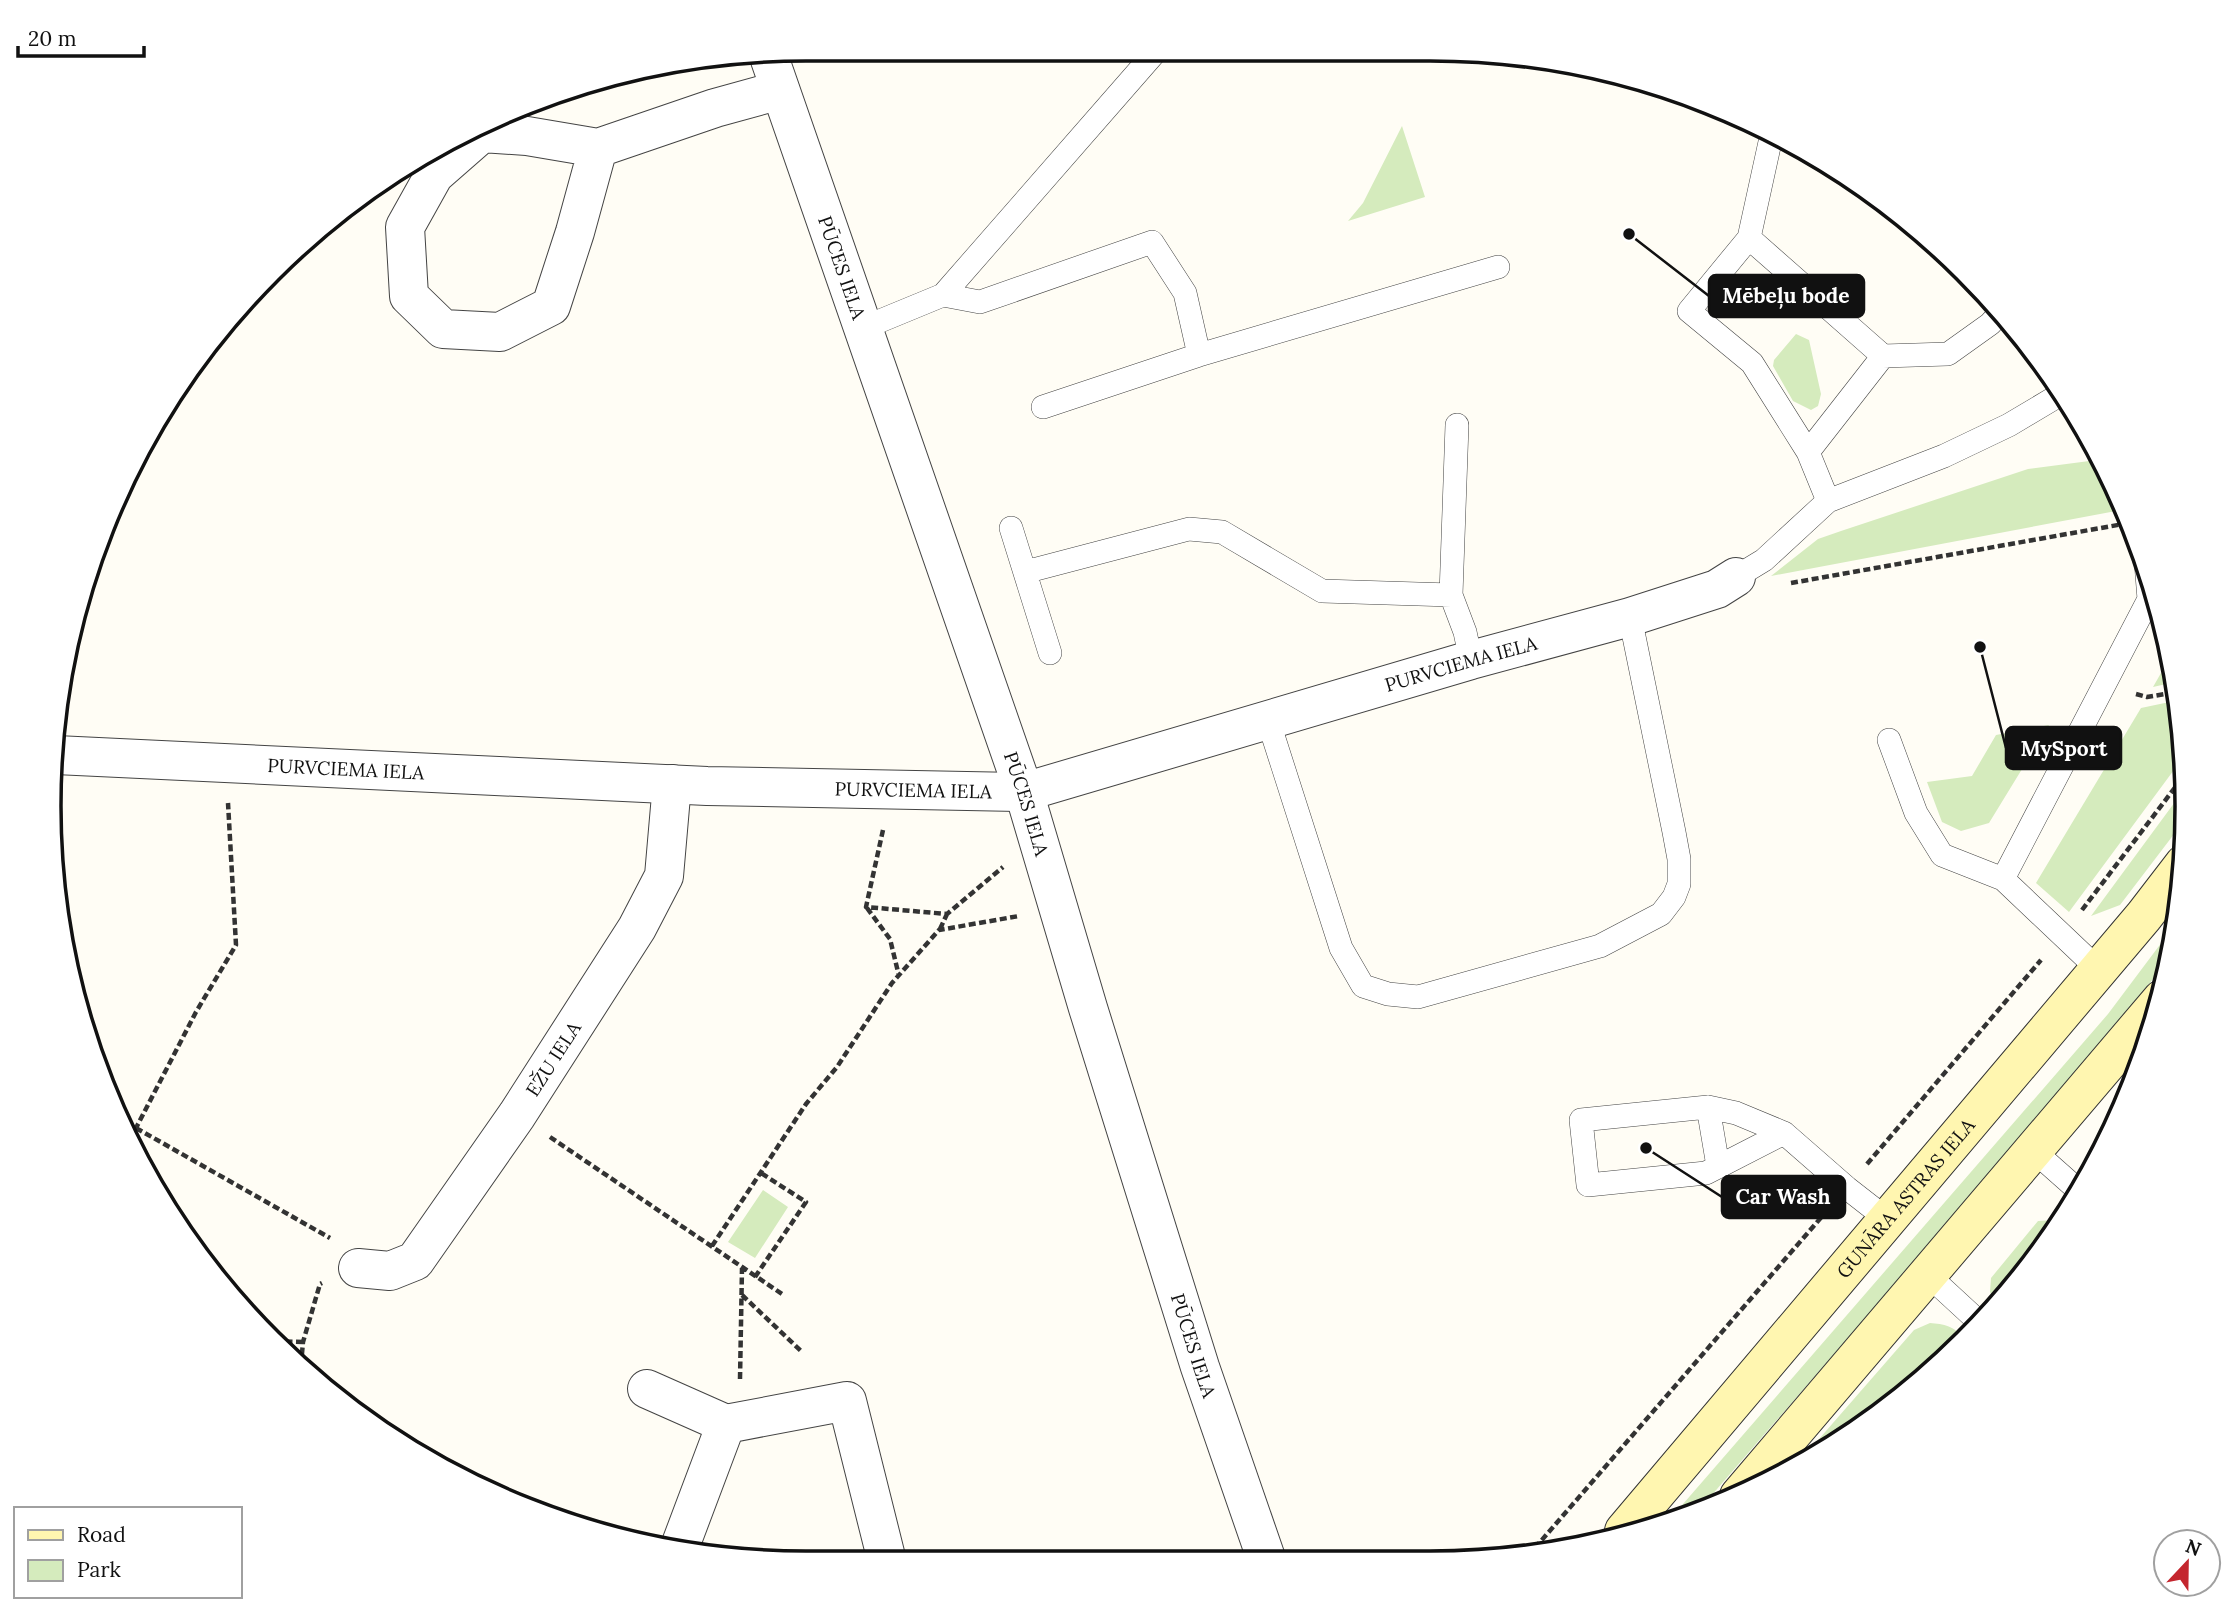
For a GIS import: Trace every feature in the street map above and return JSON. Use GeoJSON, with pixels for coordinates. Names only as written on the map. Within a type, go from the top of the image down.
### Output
{"type":"FeatureCollection","features":[{"type":"Feature","properties":{"kind":"main road","name":"GUNĀRA ASTRAS IELA"},"geometry":{"type":"LineString","coordinates":[[1631,1522],[2099,970],[2170,881]]}},
{"type":"Feature","properties":{"kind":"main road"},"geometry":{"type":"LineString","coordinates":[[1757,1475],[2142,1023]]}},
{"type":"Feature","properties":{"kind":"street","name":"PŪCES IELA"},"geometry":{"type":"LineString","coordinates":[[771,62],[1024,792],[1191,1341],[1264,1551]]}},
{"type":"Feature","properties":{"kind":"street"},"geometry":{"type":"LineString","coordinates":[[493,131],[597,148],[715,108],[780,90]]}},
{"type":"Feature","properties":{"kind":"street"},"geometry":{"type":"LineString","coordinates":[[468,143],[434,176],[405,227],[409,296],[443,329],[500,332],[551,306],[575,232],[597,148]]}},
{"type":"Feature","properties":{"kind":"street","name":"PURVCIEMA IELA"},"geometry":{"type":"LineString","coordinates":[[63,755],[672,784],[1024,792],[1471,660],[1630,617],[1717,589],[1736,577]]}},
{"type":"Feature","properties":{"kind":"street","name":"EŽU IELA"},"geometry":{"type":"LineString","coordinates":[[374,1270],[415,1261],[517,1115],[637,928],[664,876],[672,784]]}},
{"type":"Feature","properties":{"kind":"street"},"geometry":{"type":"LineString","coordinates":[[647,1389],[733,1423],[847,1401],[884,1551]]}},
{"type":"Feature","properties":{"kind":"street"},"geometry":{"type":"LineString","coordinates":[[682,1540],[733,1423]]}},
{"type":"Feature","properties":{"kind":"lane"},"geometry":{"type":"LineString","coordinates":[[863,328],[943,295],[1148,61]]}},
{"type":"Feature","properties":{"kind":"lane"},"geometry":{"type":"LineString","coordinates":[[1770,144],[1749,239],[1689,312],[1752,363],[1808,452],[1828,501]]}},
{"type":"Feature","properties":{"kind":"lane"},"geometry":{"type":"LineString","coordinates":[[1749,239],[1883,356],[1948,354],[1994,320]]}},
{"type":"Feature","properties":{"kind":"lane"},"geometry":{"type":"LineString","coordinates":[[943,295],[980,302],[1152,242],[1185,293],[1199,355]]}},
{"type":"Feature","properties":{"kind":"lane"},"geometry":{"type":"LineString","coordinates":[[1043,407],[1199,355],[1498,267]]}},
{"type":"Feature","properties":{"kind":"lane"},"geometry":{"type":"LineString","coordinates":[[1808,452],[1883,356]]}},
{"type":"Feature","properties":{"kind":"lane"},"geometry":{"type":"LineString","coordinates":[[1736,577],[1764,560],[1828,501],[1944,456],[2008,425],[2053,399]]}},
{"type":"Feature","properties":{"kind":"lane"},"geometry":{"type":"LineString","coordinates":[[1457,425],[1451,595],[1465,632],[1471,660]]}},
{"type":"Feature","properties":{"kind":"lane"},"geometry":{"type":"LineString","coordinates":[[1011,528],[1051,653]]}},
{"type":"Feature","properties":{"kind":"lane"},"geometry":{"type":"LineString","coordinates":[[1025,572],[1189,529],[1222,532],[1322,591],[1451,595]]}},
{"type":"Feature","properties":{"kind":"lane"},"geometry":{"type":"LineString","coordinates":[[2003,879],[2146,604]]}},
{"type":"Feature","properties":{"kind":"lane"},"geometry":{"type":"LineString","coordinates":[[1268,720],[1341,948],[1363,986],[1388,994],[1418,997],[1587,950],[1661,914],[1674,897],[1679,884],[1679,859],[1630,617]]}},
{"type":"Feature","properties":{"kind":"lane"},"geometry":{"type":"LineString","coordinates":[[1889,740],[1916,813],[1942,855],[2003,879],[2099,970]]}},
{"type":"Feature","properties":{"kind":"lane"},"geometry":{"type":"LineString","coordinates":[[1784,1133],[1706,1173],[1588,1185],[1581,1120],[1708,1107],[1735,1113],[1784,1133],[1888,1220]]}},
{"type":"Feature","properties":{"kind":"lane"},"geometry":{"type":"LineString","coordinates":[[1708,1107],[1718,1166]]}},
{"type":"Feature","properties":{"kind":"lane"},"geometry":{"type":"LineString","coordinates":[[2034,1151],[2071,1184]]}},
{"type":"Feature","properties":{"kind":"lane"},"geometry":{"type":"LineString","coordinates":[[1928,1275],[1973,1316]]}},
{"type":"Feature","properties":{"kind":"path"},"geometry":{"type":"LineString","coordinates":[[1785,584],[2119,525]]}},
{"type":"Feature","properties":{"kind":"path"},"geometry":{"type":"LineString","coordinates":[[226,763],[236,944],[196,1012],[136,1128],[374,1270]]}},
{"type":"Feature","properties":{"kind":"path"},"geometry":{"type":"LineString","coordinates":[[884,826],[866,907],[890,939],[899,976]]}},
{"type":"Feature","properties":{"kind":"path"},"geometry":{"type":"LineString","coordinates":[[712,1246],[806,1104],[837,1067],[892,983],[939,930],[947,914],[1006,865]]}},
{"type":"Feature","properties":{"kind":"path"},"geometry":{"type":"LineString","coordinates":[[866,907],[947,914]]}},
{"type":"Feature","properties":{"kind":"path"},"geometry":{"type":"LineString","coordinates":[[939,930],[1020,916]]}},
{"type":"Feature","properties":{"kind":"path"},"geometry":{"type":"LineString","coordinates":[[517,1115],[782,1294]]}},
{"type":"Feature","properties":{"kind":"path"},"geometry":{"type":"LineString","coordinates":[[755,1277],[806,1202],[761,1173]]}},
{"type":"Feature","properties":{"kind":"path"},"geometry":{"type":"LineString","coordinates":[[733,1423],[742,1268]]}},
{"type":"Feature","properties":{"kind":"path"},"geometry":{"type":"LineString","coordinates":[[302,1354],[320,1284],[374,1270]]}},
{"type":"Feature","properties":{"kind":"path"},"geometry":{"type":"LineString","coordinates":[[741,1294],[801,1351]]}},
{"type":"Feature","properties":{"kind":"path"},"geometry":{"type":"LineString","coordinates":[[288,1341],[303,1342]]}},
{"type":"Feature","properties":{"kind":"green space"},"geometry":{"type":"Polygon","coordinates":[[[1402,126],[1425,197],[1348,221],[1363,203],[1402,126]]]}},
{"type":"Feature","properties":{"kind":"green space"},"geometry":{"type":"Polygon","coordinates":[[[1796,334],[1809,340],[1821,394],[1818,406],[1811,410],[1793,401],[1773,366],[1774,360],[1796,334]]]}},
{"type":"Feature","properties":{"kind":"green space"},"geometry":{"type":"Polygon","coordinates":[[[2089,461],[2114,511],[1771,576],[1818,539],[2028,469],[2089,461]]]}},
{"type":"Feature","properties":{"kind":"green space"},"geometry":{"type":"Polygon","coordinates":[[[2162,672],[2164,685],[2153,687],[2162,672]]]}},
{"type":"Feature","properties":{"kind":"green space"},"geometry":{"type":"Polygon","coordinates":[[[2167,703],[2174,770],[2069,912],[2036,883],[2141,708],[2167,703]]]}},
{"type":"Feature","properties":{"kind":"green space"},"geometry":{"type":"Polygon","coordinates":[[[2049,725],[1989,823],[1961,831],[1942,822],[1927,782],[1972,776],[1996,735],[2049,725]]]}},
{"type":"Feature","properties":{"kind":"green space"},"geometry":{"type":"Polygon","coordinates":[[[2175,802],[2174,834],[2120,905],[2091,916],[2175,802]]]}},
{"type":"Feature","properties":{"kind":"green space"},"geometry":{"type":"Polygon","coordinates":[[[2161,943],[2154,977],[2119,1025],[1712,1495],[1681,1507],[2108,1014],[2161,943]]]}},
{"type":"Feature","properties":{"kind":"green space"},"geometry":{"type":"Polygon","coordinates":[[[763,1190],[788,1207],[755,1258],[728,1242],[763,1190]]]}},
{"type":"Feature","properties":{"kind":"green space"},"geometry":{"type":"Polygon","coordinates":[[[2049,1220],[1992,1295],[1991,1278],[2038,1221],[2049,1220]]]}},
{"type":"Feature","properties":{"kind":"green space"},"geometry":{"type":"Polygon","coordinates":[[[1930,1323],[1953,1328],[1957,1332],[1883,1397],[1816,1442],[1914,1330],[1930,1323]]]}},
{"type":"Feature","properties":{"kind":"place","name":"Mēbeļu bode"},"geometry":{"type":"Point","coordinates":[1629,234]}},
{"type":"Feature","properties":{"kind":"place","name":"MySport"},"geometry":{"type":"Point","coordinates":[1980,647]}},
{"type":"Feature","properties":{"kind":"place","name":"Car Wash"},"geometry":{"type":"Point","coordinates":[1646,1148]}}]}
